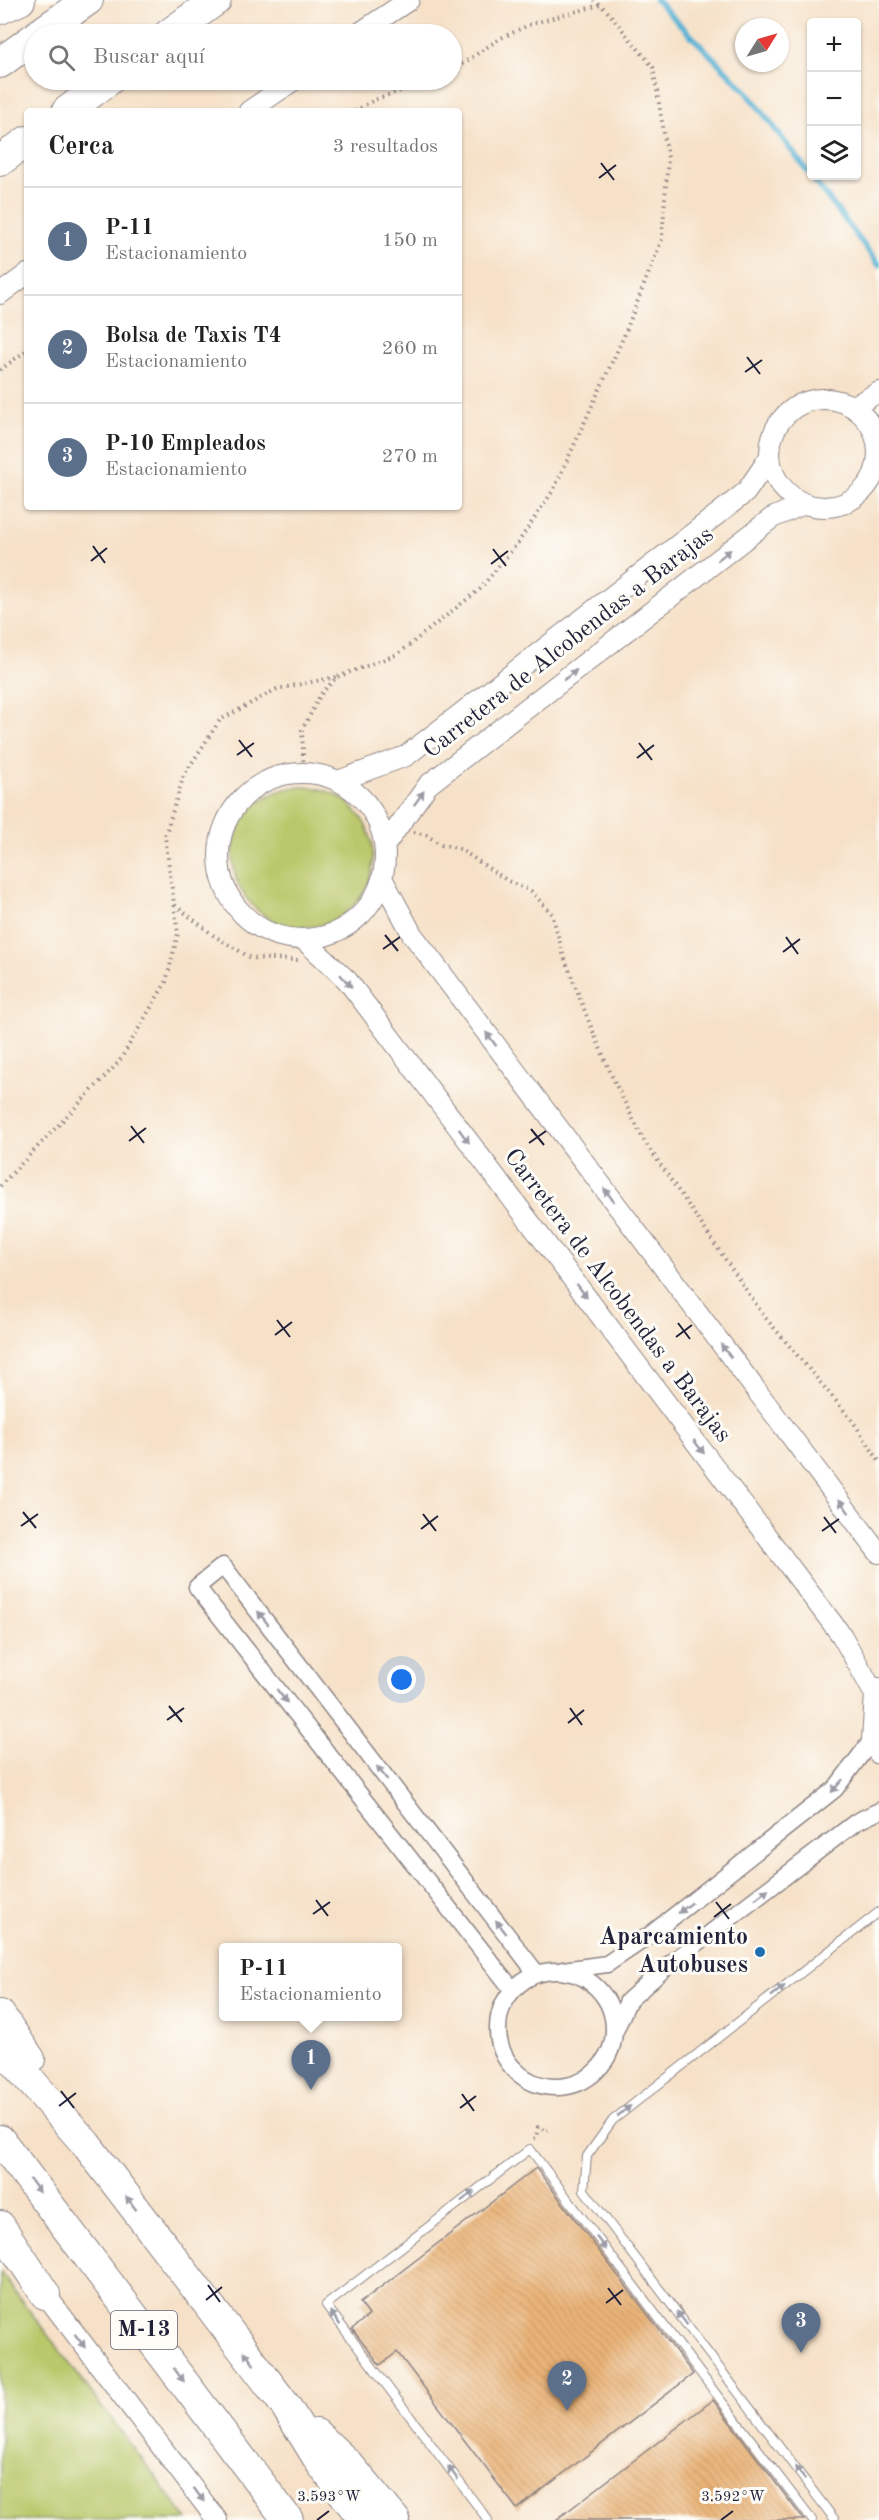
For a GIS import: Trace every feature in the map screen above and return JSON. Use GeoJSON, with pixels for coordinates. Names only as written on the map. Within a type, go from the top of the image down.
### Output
{"type":"FeatureCollection","features":[{"type":"Feature","properties":{"kind":"highway"},"geometry":{"type":"LineString","coordinates":[[0,9],[20,0]]}},
{"type":"Feature","properties":{"kind":"highway"},"geometry":{"type":"LineString","coordinates":[[53,24],[88,0]]}},
{"type":"Feature","properties":{"kind":"highway"},"geometry":{"type":"LineString","coordinates":[[183,24],[216,0]]}},
{"type":"Feature","properties":{"kind":"highway"},"geometry":{"type":"LineString","coordinates":[[0,63],[24,45]]}},
{"type":"Feature","properties":{"kind":"highway"},"geometry":{"type":"LineString","coordinates":[[71,108],[95,90]]}},
{"type":"Feature","properties":{"kind":"highway"},"geometry":{"type":"LineString","coordinates":[[0,161],[24,143]]}},
{"type":"Feature","properties":{"kind":"highway"},"geometry":{"type":"LineString","coordinates":[[0,2015],[86,2144]]}},
{"type":"Feature","properties":{"kind":"highway","name":"M-13"},"geometry":{"type":"LineString","coordinates":[[0,2046],[86,2144],[285,2405],[322,2465],[364,2520]]}},
{"type":"Feature","properties":{"kind":"highway","name":"M-13"},"geometry":{"type":"LineString","coordinates":[[0,2140],[288,2520]]}},
{"type":"Feature","properties":{"kind":"highway"},"geometry":{"type":"LineString","coordinates":[[0,2226],[45,2294]]}},
{"type":"Feature","properties":{"kind":"highway"},"geometry":{"type":"LineString","coordinates":[[285,2405],[349,2465],[395,2520]]}},
{"type":"Feature","properties":{"kind":"street"},"geometry":{"type":"LineString","coordinates":[[373,24],[409,0]]}},
{"type":"Feature","properties":{"kind":"street"},"geometry":{"type":"LineString","coordinates":[[253,108],[279,90]]}},
{"type":"Feature","properties":{"kind":"street"},"geometry":{"type":"LineString","coordinates":[[0,294],[24,276]]}},
{"type":"Feature","properties":{"kind":"street"},"geometry":{"type":"LineString","coordinates":[[852,407],[879,392]]}},
{"type":"Feature","properties":{"kind":"street"},"geometry":{"type":"LineString","coordinates":[[830,399],[852,407],[867,420],[878,437],[878,460],[871,481],[855,498],[834,507],[804,504],[780,486],[769,458],[772,434],[786,414],[807,401],[830,399]]}},
{"type":"Feature","properties":{"kind":"street","name":"Carretera de Alcobendas a Barajas"},"geometry":{"type":"LineString","coordinates":[[338,781],[406,756],[746,492],[769,458]]}},
{"type":"Feature","properties":{"kind":"street","name":"Carretera de Alcobendas a Barajas"},"geometry":{"type":"LineString","coordinates":[[385,845],[428,785],[772,518],[804,504]]}},
{"type":"Feature","properties":{"kind":"street"},"geometry":{"type":"LineString","coordinates":[[304,773],[320,774],[338,781],[360,796],[376,818],[385,845],[386,861],[383,880],[377,895],[366,910],[354,923],[338,932],[304,940],[278,937],[256,926],[237,909],[225,887],[219,863],[220,838],[229,815],[244,796],[264,781],[288,774],[304,773]]}},
{"type":"Feature","properties":{"kind":"street"},"geometry":{"type":"LineString","coordinates":[[383,880],[412,934],[879,1553]]}},
{"type":"Feature","properties":{"kind":"street","name":"Carretera de Alcobendas a Barajas"},"geometry":{"type":"LineString","coordinates":[[304,940],[347,980],[835,1626],[877,1691]]}},
{"type":"Feature","properties":{"kind":"street"},"geometry":{"type":"LineString","coordinates":[[512,1989],[197,1587],[224,1566],[537,1974]]}},
{"type":"Feature","properties":{"kind":"street"},"geometry":{"type":"LineString","coordinates":[[877,1691],[876,1747],[835,1790],[650,1935],[607,1964],[537,1974],[512,1989],[502,2005],[497,2023],[499,2041],[505,2059],[514,2070],[539,2085],[556,2088],[573,2085],[589,2077],[602,2066],[610,2051],[628,2001],[666,1967],[856,1822],[879,1811]]}},
{"type":"Feature","properties":{"kind":"street"},"geometry":{"type":"LineString","coordinates":[[563,1970],[580,1975],[606,1998],[613,2015],[615,2032]]}},
{"type":"Feature","properties":{"kind":"street"},"geometry":{"type":"LineString","coordinates":[[45,2294],[217,2520]]}},
{"type":"Feature","properties":{"kind":"lane"},"geometry":{"type":"LineString","coordinates":[[835,2520],[585,2190],[587,2156],[613,2120],[879,1912]]}},
{"type":"Feature","properties":{"kind":"lane"},"geometry":{"type":"LineString","coordinates":[[488,2520],[326,2305],[530,2150],[812,2520]]}},
{"type":"Feature","properties":{"kind":"lane"},"geometry":{"type":"LineString","coordinates":[[0,2240],[45,2294]]}},
{"type":"Feature","properties":{"kind":"path"},"geometry":{"type":"LineString","coordinates":[[0,1186],[119,1062],[166,982],[178,934],[165,836],[184,775],[220,720],[277,689],[337,677],[398,654],[480,589],[517,544],[554,489],[624,336],[662,239],[668,158],[653,67],[594,0]]}},
{"type":"Feature","properties":{"kind":"path"},"geometry":{"type":"LineString","coordinates":[[462,64],[499,39],[531,24],[600,5]]}},
{"type":"Feature","properties":{"kind":"path"},"geometry":{"type":"LineString","coordinates":[[360,108],[374,100],[403,90]]}},
{"type":"Feature","properties":{"kind":"path"},"geometry":{"type":"LineString","coordinates":[[0,370],[24,352]]}},
{"type":"Feature","properties":{"kind":"path"},"geometry":{"type":"LineString","coordinates":[[304,773],[302,730],[321,694],[337,677]]}},
{"type":"Feature","properties":{"kind":"path"},"geometry":{"type":"LineString","coordinates":[[399,825],[409,831],[426,835],[442,845],[460,849],[508,881],[531,891],[552,914],[562,954],[615,1083],[642,1139],[764,1316],[852,1420],[879,1461]]}},
{"type":"Feature","properties":{"kind":"path"},"geometry":{"type":"LineString","coordinates":[[175,905],[213,935],[251,958],[296,959],[304,963]]}},
{"type":"Feature","properties":{"kind":"path"},"geometry":{"type":"LineString","coordinates":[[530,2140],[536,2138],[538,2127],[548,2130]]}},
{"type":"Feature","properties":{"kind":"green space"},"geometry":{"type":"Polygon","coordinates":[[[303,787],[330,792],[353,807],[368,830],[373,857],[368,884],[353,907],[330,922],[303,927],[276,922],[253,907],[238,884],[233,857],[238,830],[253,807],[276,792],[303,787]]]}},
{"type":"Feature","properties":{"kind":"green space"},"geometry":{"type":"Polygon","coordinates":[[[0,2272],[188,2520],[0,2520],[0,2272]]]}},
{"type":"Feature","properties":{"kind":"building"},"geometry":{"type":"Polygon","coordinates":[[[536,2168],[693,2374],[517,2509],[397,2352],[380,2365],[352,2329],[369,2315],[360,2303],[536,2168]]]}},
{"type":"Feature","properties":{"kind":"building"},"geometry":{"type":"Polygon","coordinates":[[[713,2400],[804,2520],[556,2520],[683,2423],[713,2400]]]}},
{"type":"Feature","properties":{"kind":"waterway"},"geometry":{"type":"LineString","coordinates":[[656,0],[747,92],[879,265]]}},
{"type":"Feature","properties":{"kind":"place","name":"Aparcamiento Autobuses"},"geometry":{"type":"Point","coordinates":[760,1952]}},
{"type":"Feature","properties":{"kind":"place","name":"P-11"},"geometry":{"type":"Point","coordinates":[311,2090]}},
{"type":"Feature","properties":{"kind":"place","name":"P-10 Empleados"},"geometry":{"type":"Point","coordinates":[801,2353]}},
{"type":"Feature","properties":{"kind":"place","name":"Bolsa de Taxis T4"},"geometry":{"type":"Point","coordinates":[567,2411]}}]}
